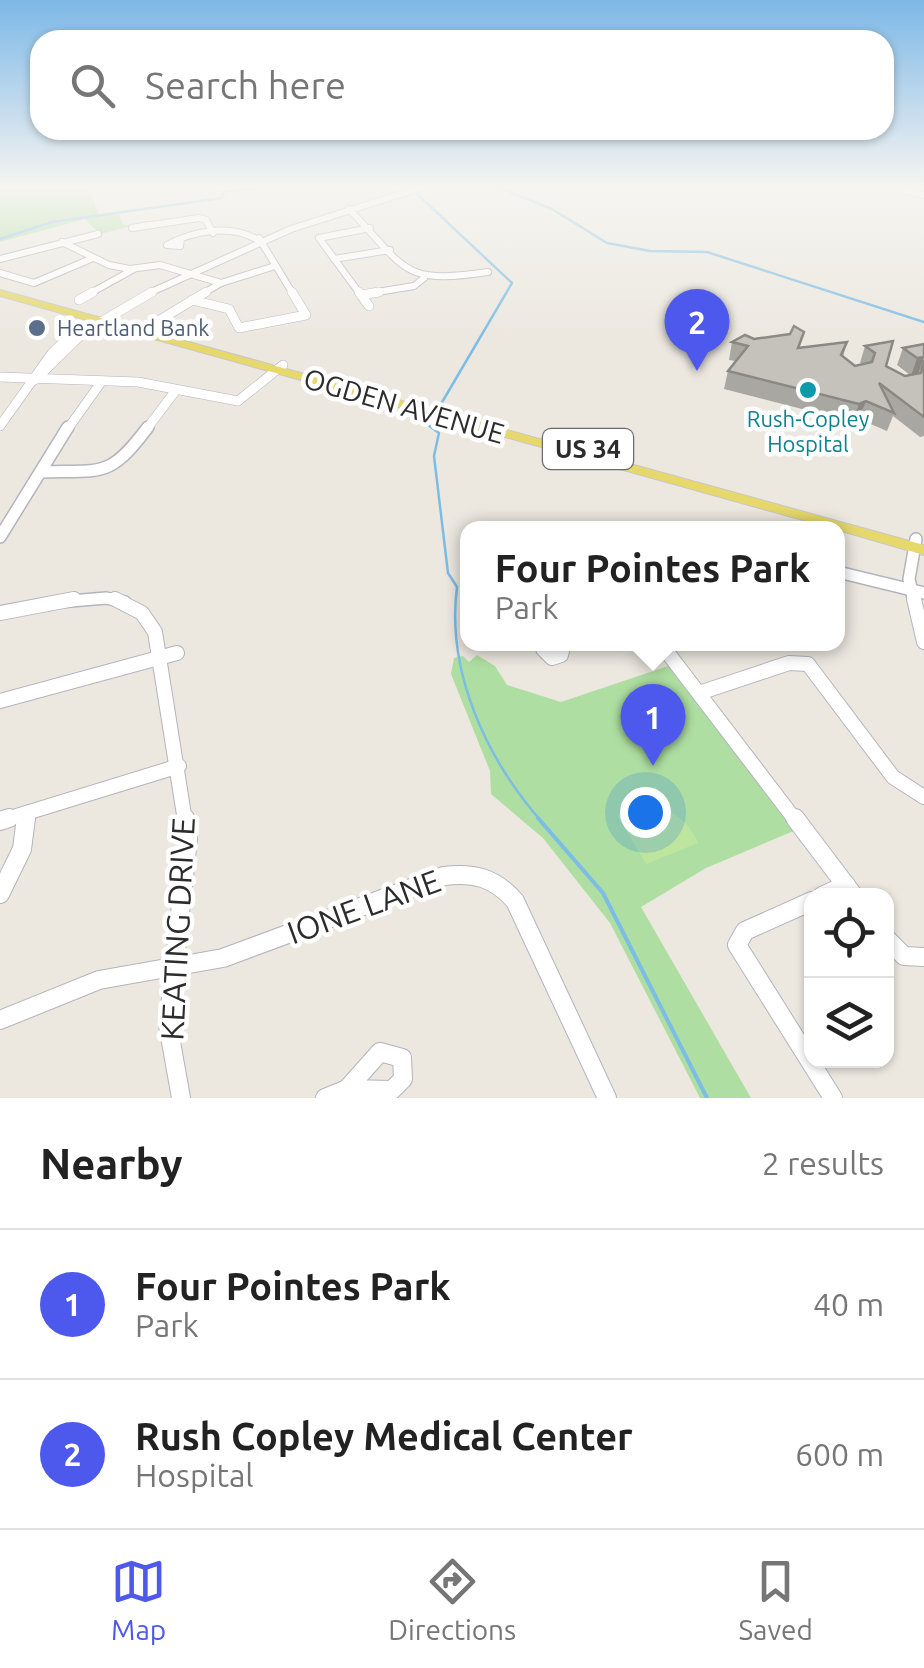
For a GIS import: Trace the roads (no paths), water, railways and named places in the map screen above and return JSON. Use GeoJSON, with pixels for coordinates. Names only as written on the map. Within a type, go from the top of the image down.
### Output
{"type":"FeatureCollection","features":[{"type":"Feature","properties":{"kind":"main road","name":"OGDEN AVENUE"},"geometry":{"type":"LineString","coordinates":[[0,290],[835,521]]}},
{"type":"Feature","properties":{"kind":"main road","name":"OGDEN AVENUE"},"geometry":{"type":"LineString","coordinates":[[845,524],[919,544]]}},
{"type":"Feature","properties":{"kind":"street"},"geometry":{"type":"LineString","coordinates":[[0,258],[79,238]]}},
{"type":"Feature","properties":{"kind":"street"},"geometry":{"type":"LineString","coordinates":[[181,239],[185,238]]}},
{"type":"Feature","properties":{"kind":"street"},"geometry":{"type":"LineString","coordinates":[[192,300],[229,309],[239,328],[306,315],[276,266],[257,240],[250,238]]}},
{"type":"Feature","properties":{"kind":"street"},"geometry":{"type":"LineString","coordinates":[[0,426],[60,344],[185,273],[262,238]]}},
{"type":"Feature","properties":{"kind":"street"},"geometry":{"type":"LineString","coordinates":[[321,238],[369,306]]}},
{"type":"Feature","properties":{"kind":"street"},"geometry":{"type":"LineString","coordinates":[[379,238],[406,270],[424,278],[488,272]]}},
{"type":"Feature","properties":{"kind":"street"},"geometry":{"type":"LineString","coordinates":[[185,273],[257,240]]}},
{"type":"Feature","properties":{"kind":"street"},"geometry":{"type":"LineString","coordinates":[[62,242],[94,258],[134,269]]}},
{"type":"Feature","properties":{"kind":"street"},"geometry":{"type":"LineString","coordinates":[[334,259],[390,250]]}},
{"type":"Feature","properties":{"kind":"street"},"geometry":{"type":"LineString","coordinates":[[0,273],[34,283],[94,258]]}},
{"type":"Feature","properties":{"kind":"street"},"geometry":{"type":"LineString","coordinates":[[79,300],[134,269],[149,266],[218,284]]}},
{"type":"Feature","properties":{"kind":"street"},"geometry":{"type":"LineString","coordinates":[[158,321],[218,284],[276,266]]}},
{"type":"Feature","properties":{"kind":"street"},"geometry":{"type":"LineString","coordinates":[[361,295],[414,286],[424,278]]}},
{"type":"Feature","properties":{"kind":"street"},"geometry":{"type":"LineString","coordinates":[[0,373],[35,380],[102,381],[238,401],[280,368]]}},
{"type":"Feature","properties":{"kind":"street"},"geometry":{"type":"LineString","coordinates":[[0,537],[49,454],[102,381]]}},
{"type":"Feature","properties":{"kind":"street"},"geometry":{"type":"LineString","coordinates":[[41,472],[97,470],[125,460],[176,390]]}},
{"type":"Feature","properties":{"kind":"street"},"geometry":{"type":"LineString","coordinates":[[919,544],[917,591],[924,642]]}},
{"type":"Feature","properties":{"kind":"street"},"geometry":{"type":"LineString","coordinates":[[845,574],[917,591]]}},
{"type":"Feature","properties":{"kind":"street","name":"KEATING DRIVE"},"geometry":{"type":"LineString","coordinates":[[0,613],[79,598],[121,601],[143,612],[169,656],[188,839],[172,969],[169,1043],[181,1098]]}},
{"type":"Feature","properties":{"kind":"street"},"geometry":{"type":"LineString","coordinates":[[667,651],[848,888]]}},
{"type":"Feature","properties":{"kind":"street"},"geometry":{"type":"LineString","coordinates":[[0,701],[169,656]]}},
{"type":"Feature","properties":{"kind":"street"},"geometry":{"type":"LineString","coordinates":[[699,692],[788,663],[808,664],[835,694],[869,746],[912,793],[924,797]]}},
{"type":"Feature","properties":{"kind":"street"},"geometry":{"type":"LineString","coordinates":[[0,821],[179,766]]}},
{"type":"Feature","properties":{"kind":"street"},"geometry":{"type":"LineString","coordinates":[[0,894],[22,849],[27,813]]}},
{"type":"Feature","properties":{"kind":"street","name":"IONE LANE"},"geometry":{"type":"LineString","coordinates":[[0,1020],[99,980],[224,958],[444,876],[481,875],[500,885],[521,912],[607,1098]]}},
{"type":"Feature","properties":{"kind":"street"},"geometry":{"type":"LineString","coordinates":[[804,904],[744,931],[738,945],[833,1098]]}},
{"type":"Feature","properties":{"kind":"street"},"geometry":{"type":"LineString","coordinates":[[894,946],[904,956],[924,956]]}},
{"type":"Feature","properties":{"kind":"street"},"geometry":{"type":"LineString","coordinates":[[326,1098],[347,1089]]}},
{"type":"Feature","properties":{"kind":"waterway"},"geometry":{"type":"LineString","coordinates":[[441,404],[512,283],[464,238]]}},
{"type":"Feature","properties":{"kind":"waterway"},"geometry":{"type":"LineString","coordinates":[[599,238],[650,251],[707,252],[924,322]]}},
{"type":"Feature","properties":{"kind":"waterway"},"geometry":{"type":"LineString","coordinates":[[430,417],[428,425],[439,433],[434,456],[448,573],[457,587],[455,619],[464,681],[487,741],[541,821]]}},
{"type":"Feature","properties":{"kind":"waterway"},"geometry":{"type":"LineString","coordinates":[[538,818],[603,893],[707,1098]]}},
{"type":"Feature","properties":{"kind":"place","name":"Heartland Bank"},"geometry":{"type":"Point","coordinates":[37,328]}},
{"type":"Feature","properties":{"kind":"place","name":"Rush Copley Medical Center"},"geometry":{"type":"Point","coordinates":[697,371]}},
{"type":"Feature","properties":{"kind":"place","name":"Rush-Copley Hospital"},"geometry":{"type":"Point","coordinates":[808,390]}},
{"type":"Feature","properties":{"kind":"place","name":"Four Pointes Park"},"geometry":{"type":"Point","coordinates":[653,766]}}]}
